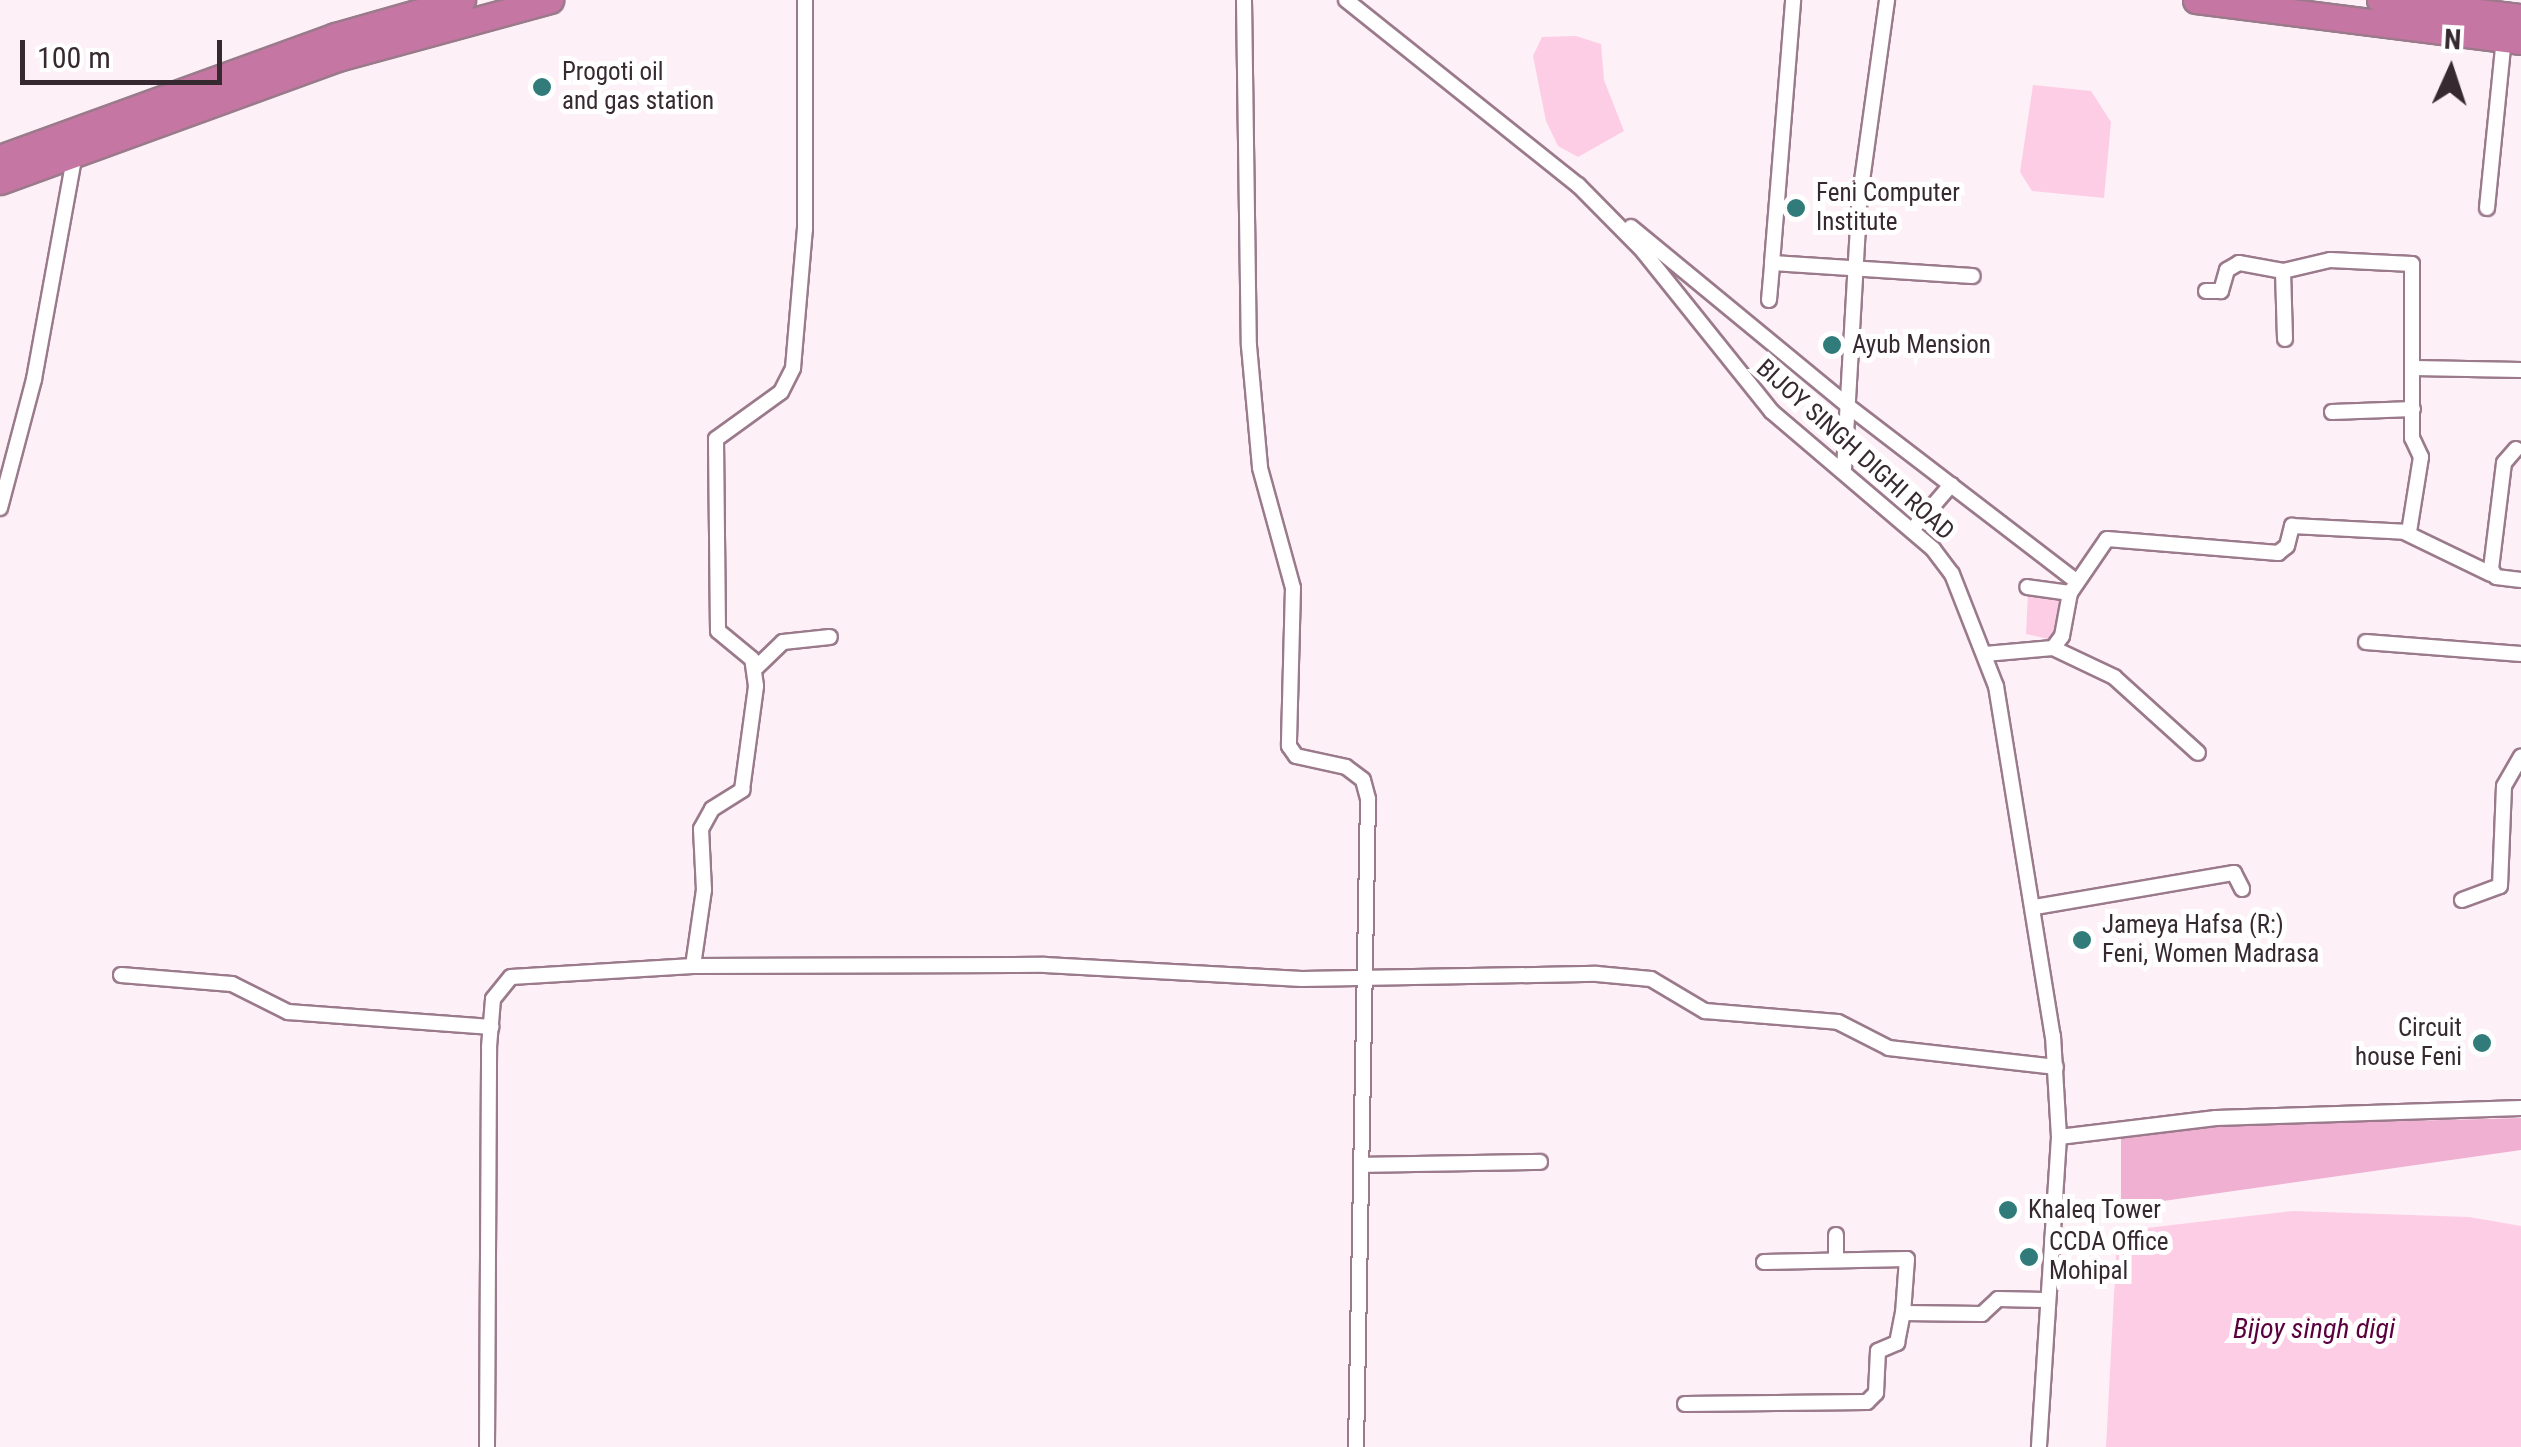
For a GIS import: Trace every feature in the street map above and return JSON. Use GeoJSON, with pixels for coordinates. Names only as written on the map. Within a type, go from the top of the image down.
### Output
{"type":"FeatureCollection","features":[{"type":"Feature","properties":{"kind":"highway"},"geometry":{"type":"LineString","coordinates":[[447,28],[462,0]]}},
{"type":"Feature","properties":{"kind":"highway"},"geometry":{"type":"LineString","coordinates":[[0,158],[335,36],[462,0]]}},
{"type":"Feature","properties":{"kind":"highway"},"geometry":{"type":"LineString","coordinates":[[0,181],[338,58],[550,0]]}},
{"type":"Feature","properties":{"kind":"highway"},"geometry":{"type":"LineString","coordinates":[[2196,0],[2521,17]]}},
{"type":"Feature","properties":{"kind":"highway"},"geometry":{"type":"LineString","coordinates":[[2380,0],[2451,14],[2512,40]]}},
{"type":"Feature","properties":{"kind":"street"},"geometry":{"type":"LineString","coordinates":[[757,666],[718,631],[714,451],[720,430],[767,405],[793,368],[804,229],[805,0]]}},
{"type":"Feature","properties":{"kind":"street"},"geometry":{"type":"LineString","coordinates":[[1244,0],[1248,346],[1260,468],[1294,588],[1288,734],[1296,756],[1346,766],[1363,780],[1366,975],[1356,1447]]}},
{"type":"Feature","properties":{"kind":"street","name":"BIJOY SINGH DIGHI ROAD"},"geometry":{"type":"LineString","coordinates":[[1346,0],[1578,185],[1643,251],[1719,354],[1771,411],[1912,530],[1952,574],[1996,686],[2035,906],[2056,1067],[2059,1137],[2038,1447]]}},
{"type":"Feature","properties":{"kind":"street"},"geometry":{"type":"LineString","coordinates":[[1769,300],[1793,0]]}},
{"type":"Feature","properties":{"kind":"street"},"geometry":{"type":"LineString","coordinates":[[1844,469],[1860,195],[1887,0]]}},
{"type":"Feature","properties":{"kind":"street"},"geometry":{"type":"LineString","coordinates":[[2487,208],[2512,40]]}},
{"type":"Feature","properties":{"kind":"street"},"geometry":{"type":"LineString","coordinates":[[0,508],[34,379],[75,153]]}},
{"type":"Feature","properties":{"kind":"street"},"geometry":{"type":"LineString","coordinates":[[1616,211],[1848,406],[1951,485],[2073,587]]}},
{"type":"Feature","properties":{"kind":"street"},"geometry":{"type":"LineString","coordinates":[[2206,291],[2221,290],[2227,270],[2239,263],[2283,271],[2330,260],[2412,264],[2412,438],[2421,458],[2416,514],[2406,532]]}},
{"type":"Feature","properties":{"kind":"street"},"geometry":{"type":"LineString","coordinates":[[1772,263],[1973,276]]}},
{"type":"Feature","properties":{"kind":"street"},"geometry":{"type":"LineString","coordinates":[[2283,271],[2285,339]]}},
{"type":"Feature","properties":{"kind":"street"},"geometry":{"type":"LineString","coordinates":[[2414,368],[2521,370]]}},
{"type":"Feature","properties":{"kind":"street"},"geometry":{"type":"LineString","coordinates":[[2332,412],[2413,408]]}},
{"type":"Feature","properties":{"kind":"street"},"geometry":{"type":"LineString","coordinates":[[2491,574],[2504,463],[2516,450]]}},
{"type":"Feature","properties":{"kind":"street"},"geometry":{"type":"LineString","coordinates":[[1912,530],[1951,485]]}},
{"type":"Feature","properties":{"kind":"street"},"geometry":{"type":"LineString","coordinates":[[2053,648],[2062,636],[2073,587],[2106,539],[2278,553],[2287,546],[2292,526],[2406,532],[2491,574],[2521,580]]}},
{"type":"Feature","properties":{"kind":"street"},"geometry":{"type":"LineString","coordinates":[[2026,587],[2073,587]]}},
{"type":"Feature","properties":{"kind":"street"},"geometry":{"type":"LineString","coordinates":[[693,966],[704,890],[701,830],[712,809],[742,790],[757,666],[783,642],[830,637]]}},
{"type":"Feature","properties":{"kind":"street"},"geometry":{"type":"LineString","coordinates":[[2366,642],[2521,654]]}},
{"type":"Feature","properties":{"kind":"street"},"geometry":{"type":"LineString","coordinates":[[1984,654],[2053,648],[2114,677],[2198,754]]}},
{"type":"Feature","properties":{"kind":"street"},"geometry":{"type":"LineString","coordinates":[[2462,900],[2493,892],[2502,880],[2504,786],[2521,756]]}},
{"type":"Feature","properties":{"kind":"street"},"geometry":{"type":"LineString","coordinates":[[2035,906],[2234,874],[2242,889]]}},
{"type":"Feature","properties":{"kind":"street"},"geometry":{"type":"LineString","coordinates":[[487,1447],[490,1027],[498,986],[512,976],[693,966],[1045,964],[1302,979],[1366,975],[1651,979],[1705,1011],[1838,1022],[1889,1048],[2056,1067]]}},
{"type":"Feature","properties":{"kind":"street"},"geometry":{"type":"LineString","coordinates":[[121,975],[232,984],[288,1012],[490,1027]]}},
{"type":"Feature","properties":{"kind":"street"},"geometry":{"type":"LineString","coordinates":[[2059,1137],[2216,1118],[2521,1108]]}},
{"type":"Feature","properties":{"kind":"street"},"geometry":{"type":"LineString","coordinates":[[1363,1165],[1540,1162]]}},
{"type":"Feature","properties":{"kind":"street"},"geometry":{"type":"LineString","coordinates":[[1836,1235],[1836,1260]]}},
{"type":"Feature","properties":{"kind":"street"},"geometry":{"type":"LineString","coordinates":[[1684,1404],[1866,1402],[1876,1393],[1878,1351],[1897,1342],[1907,1259],[1764,1262]]}},
{"type":"Feature","properties":{"kind":"street"},"geometry":{"type":"LineString","coordinates":[[1903,1313],[1982,1314],[1998,1299],[2045,1300]]}},
{"type":"Feature","properties":{"kind":"shaded area"},"geometry":{"type":"Polygon","coordinates":[[[2521,1118],[2521,1150],[2121,1207],[2121,1135],[2241,1125],[2521,1118]]]}},
{"type":"Feature","properties":{"kind":"water"},"geometry":{"type":"Polygon","coordinates":[[[1576,36],[1601,44],[1604,80],[1624,131],[1578,157],[1558,146],[1546,121],[1533,56],[1542,37],[1576,36]]]}},
{"type":"Feature","properties":{"kind":"water"},"geometry":{"type":"Polygon","coordinates":[[[2033,85],[2091,91],[2111,122],[2104,198],[2032,191],[2020,172],[2033,85]]]}},
{"type":"Feature","properties":{"kind":"water"},"geometry":{"type":"Polygon","coordinates":[[[2028,593],[2064,597],[2058,627],[2048,639],[2026,634],[2028,593]]]}},
{"type":"Feature","properties":{"kind":"water","name":"Bijoy singh digi"},"geometry":{"type":"Polygon","coordinates":[[[2293,1211],[2469,1217],[2521,1226],[2521,1447],[2106,1447],[2117,1238],[2138,1229],[2293,1211]]]}},
{"type":"Feature","properties":{"kind":"place","name":"Progoti oil and gas station"},"geometry":{"type":"Point","coordinates":[542,87]}},
{"type":"Feature","properties":{"kind":"place","name":"Feni Computer Institute"},"geometry":{"type":"Point","coordinates":[1796,208]}},
{"type":"Feature","properties":{"kind":"place","name":"Ayub Mension"},"geometry":{"type":"Point","coordinates":[1832,345]}},
{"type":"Feature","properties":{"kind":"place","name":"Jameya Hafsa (R:) Feni, Women Madrasa"},"geometry":{"type":"Point","coordinates":[2082,940]}},
{"type":"Feature","properties":{"kind":"place","name":"Circuit house Feni"},"geometry":{"type":"Point","coordinates":[2482,1043]}},
{"type":"Feature","properties":{"kind":"place","name":"Khaleq Tower"},"geometry":{"type":"Point","coordinates":[2008,1210]}},
{"type":"Feature","properties":{"kind":"place","name":"CCDA Office Mohipal"},"geometry":{"type":"Point","coordinates":[2029,1257]}}]}
